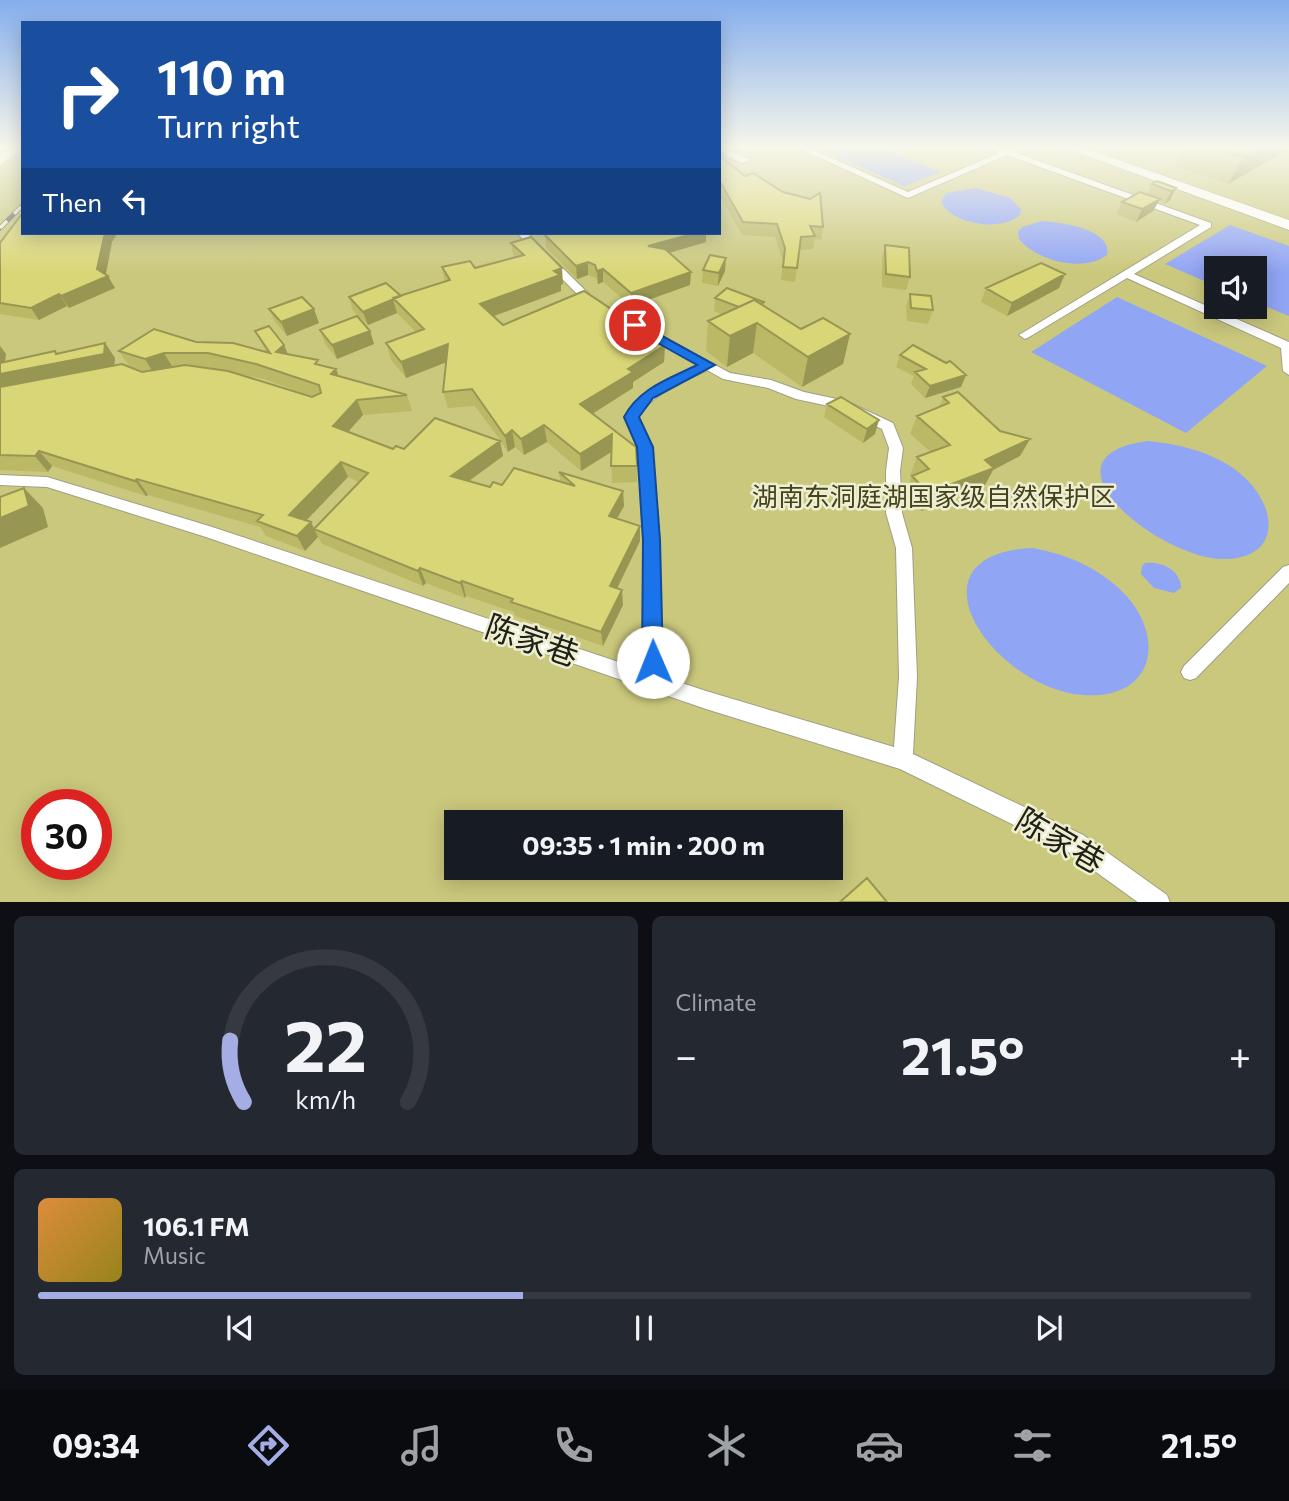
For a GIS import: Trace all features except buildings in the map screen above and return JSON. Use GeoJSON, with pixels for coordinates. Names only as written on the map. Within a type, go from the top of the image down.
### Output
{"type":"FeatureCollection","features":[{"type":"Feature","properties":{"kind":"main road"},"geometry":{"type":"LineString","coordinates":[[1188,189],[1289,225]]}},
{"type":"Feature","properties":{"kind":"main road"},"geometry":{"type":"LineString","coordinates":[[1211,189],[1289,217]]}},
{"type":"Feature","properties":{"kind":"street"},"geometry":{"type":"LineString","coordinates":[[895,189],[908,195],[922,189]]}},
{"type":"Feature","properties":{"kind":"street"},"geometry":{"type":"LineString","coordinates":[[1025,335],[1208,225],[1108,189]]}},
{"type":"Feature","properties":{"kind":"street"},"geometry":{"type":"LineString","coordinates":[[524,235],[587,298],[727,376],[771,384],[801,396],[841,404],[888,426],[896,448],[893,471],[894,513],[904,548],[908,677],[903,760]]}},
{"type":"Feature","properties":{"kind":"street"},"geometry":{"type":"LineString","coordinates":[[1126,274],[1287,346],[1289,371]]}},
{"type":"Feature","properties":{"kind":"street"},"geometry":{"type":"LineString","coordinates":[[653,662],[652,540],[645,447],[631,417],[648,395],[708,365]]}},
{"type":"Feature","properties":{"kind":"street","name":"陈家巷"},"geometry":{"type":"LineString","coordinates":[[0,480],[47,482],[84,493],[209,532],[706,701],[903,760],[1075,843],[1159,902]]}},
{"type":"Feature","properties":{"kind":"street"},"geometry":{"type":"LineString","coordinates":[[1190,672],[1289,572]]}},
{"type":"Feature","properties":{"kind":"green space","name":"湖南东洞庭湖国家级自然保护区"},"geometry":{"type":"Polygon","coordinates":[[[0,189],[21,189],[21,235],[721,235],[721,189],[1289,189],[1289,902],[0,902],[0,189]]]}},
{"type":"Feature","properties":{"kind":"water"},"geometry":{"type":"Polygon","coordinates":[[[980,189],[1010,198],[1021,209],[1020,215],[1001,223],[978,224],[966,221],[947,210],[941,202],[946,193],[980,189]]]}},
{"type":"Feature","properties":{"kind":"water"},"geometry":{"type":"Polygon","coordinates":[[[1042,221],[1072,225],[1094,233],[1107,246],[1107,255],[1086,263],[1073,264],[1037,253],[1019,239],[1018,232],[1022,227],[1042,221]]]}},
{"type":"Feature","properties":{"kind":"water"},"geometry":{"type":"Polygon","coordinates":[[[1230,225],[1289,246],[1289,316],[1267,307],[1267,256],[1204,256],[1204,281],[1165,264],[1230,225]]]}},
{"type":"Feature","properties":{"kind":"water"},"geometry":{"type":"Polygon","coordinates":[[[1117,297],[1267,366],[1186,433],[1031,352],[1117,297]]]}},
{"type":"Feature","properties":{"kind":"water"},"geometry":{"type":"Polygon","coordinates":[[[1148,441],[1207,454],[1243,476],[1265,507],[1269,523],[1266,537],[1258,549],[1244,556],[1222,559],[1196,554],[1167,542],[1140,525],[1118,505],[1103,485],[1101,466],[1115,450],[1148,441]]]}},
{"type":"Feature","properties":{"kind":"water"},"geometry":{"type":"Polygon","coordinates":[[[1033,548],[1086,565],[1114,584],[1131,601],[1142,620],[1148,640],[1148,658],[1141,674],[1128,686],[1108,694],[1082,695],[1049,687],[1018,670],[992,647],[974,621],[967,595],[972,572],[994,556],[1033,548]]]}},
{"type":"Feature","properties":{"kind":"water"},"geometry":{"type":"Polygon","coordinates":[[[1145,563],[1169,568],[1178,576],[1181,588],[1174,593],[1154,588],[1141,574],[1145,563]]]}},
{"type":"Feature","properties":{"kind":"railway"},"geometry":{"type":"LineString","coordinates":[[0,228],[21,207]]}},
{"type":"Feature","properties":{"kind":"route"},"geometry":{"type":"LineString","coordinates":[[635,325],[708,365],[648,395],[631,417],[645,447],[652,540],[653,662]]}}]}
